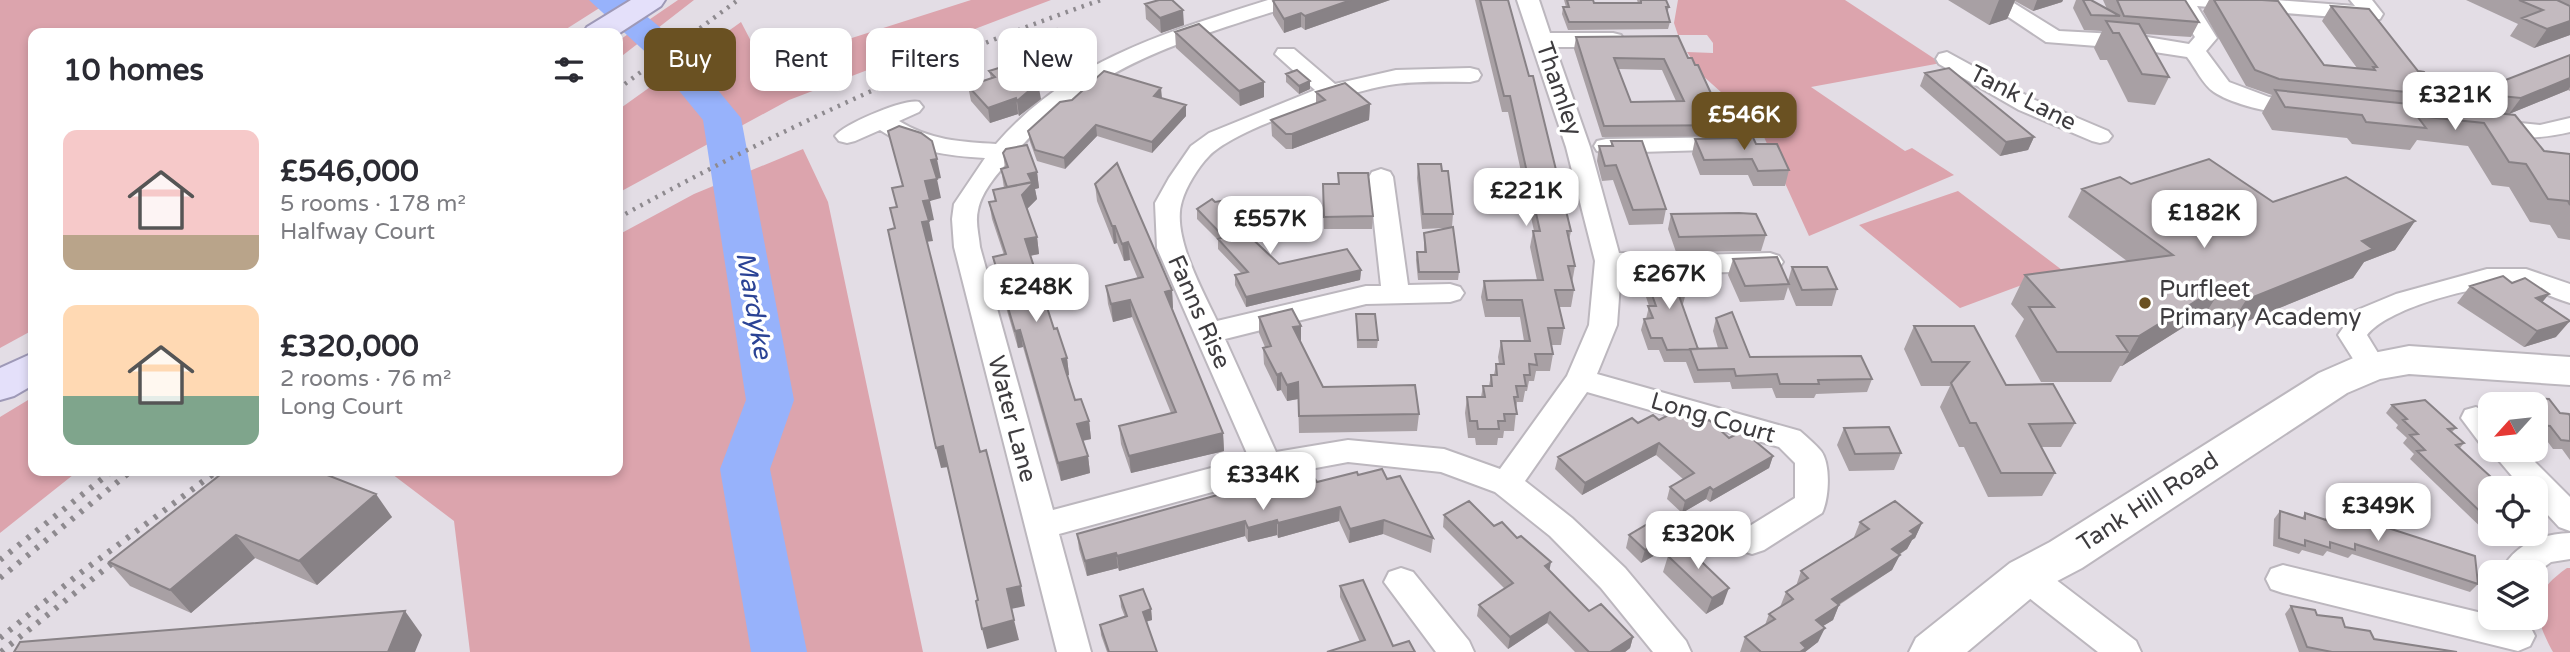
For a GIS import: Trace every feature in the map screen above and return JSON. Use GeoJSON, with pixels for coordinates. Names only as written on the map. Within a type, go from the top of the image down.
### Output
{"type":"FeatureCollection","features":[{"type":"Feature","properties":{"kind":"main road"},"geometry":{"type":"LineString","coordinates":[[606,28],[651,0]]}},
{"type":"Feature","properties":{"kind":"main road"},"geometry":{"type":"LineString","coordinates":[[0,387],[28,370]]}},
{"type":"Feature","properties":{"kind":"street","name":"Water Lane"},"geometry":{"type":"LineString","coordinates":[[1074,652],[967,247],[965,209],[1002,152],[1038,111],[1071,86],[1122,57],[1290,0]]}},
{"type":"Feature","properties":{"kind":"street","name":"Thamley"},"geometry":{"type":"LineString","coordinates":[[1506,484],[1580,380],[1603,325],[1608,261],[1578,147],[1528,0]]}},
{"type":"Feature","properties":{"kind":"street"},"geometry":{"type":"LineString","coordinates":[[1994,0],[2054,37],[2135,42],[2194,51],[2221,87],[2265,104],[2331,111]]}},
{"type":"Feature","properties":{"kind":"street"},"geometry":{"type":"LineString","coordinates":[[2182,0],[2206,38],[2194,51]]}},
{"type":"Feature","properties":{"kind":"street"},"geometry":{"type":"LineString","coordinates":[[2196,0],[2372,14],[2361,0]]}},
{"type":"Feature","properties":{"kind":"street"},"geometry":{"type":"LineString","coordinates":[[1542,40],[1631,39]]}},
{"type":"Feature","properties":{"kind":"street"},"geometry":{"type":"LineString","coordinates":[[1286,54],[1331,92]]}},
{"type":"Feature","properties":{"kind":"street","name":"Tank Lane"},"geometry":{"type":"LineString","coordinates":[[1947,59],[2027,105],[2100,136]]}},
{"type":"Feature","properties":{"kind":"street","name":"Fanns Rise"},"geometry":{"type":"LineString","coordinates":[[1267,465],[1170,248],[1168,203],[1172,194],[1200,151],[1241,125],[1331,92],[1396,77],[1470,75]]}},
{"type":"Feature","properties":{"kind":"street"},"geometry":{"type":"LineString","coordinates":[[847,136],[911,107]]}},
{"type":"Feature","properties":{"kind":"street"},"geometry":{"type":"LineString","coordinates":[[880,120],[906,138],[933,147],[1002,152]]}},
{"type":"Feature","properties":{"kind":"street"},"geometry":{"type":"LineString","coordinates":[[2464,125],[2540,132],[2570,125]]}},
{"type":"Feature","properties":{"kind":"street"},"geometry":{"type":"LineString","coordinates":[[1578,147],[1732,144]]}},
{"type":"Feature","properties":{"kind":"street"},"geometry":{"type":"LineString","coordinates":[[1381,177],[1396,294]]}},
{"type":"Feature","properties":{"kind":"street"},"geometry":{"type":"LineString","coordinates":[[1608,261],[1695,264],[1776,262]]}},
{"type":"Feature","properties":{"kind":"street"},"geometry":{"type":"LineString","coordinates":[[2372,366],[2353,335],[2365,318],[2406,300],[2487,278],[2526,278],[2570,295]]}},
{"type":"Feature","properties":{"kind":"street"},"geometry":{"type":"LineString","coordinates":[[1208,333],[1366,295],[1450,293]]}},
{"type":"Feature","properties":{"kind":"street","name":"Tank Hill Road"},"geometry":{"type":"LineString","coordinates":[[1933,652],[2026,576],[2066,555],[2333,383],[2372,366],[2409,360],[2570,371]]}},
{"type":"Feature","properties":{"kind":"street","name":"Long Court"},"geometry":{"type":"LineString","coordinates":[[1580,380],[1788,439],[1810,459],[1811,503],[1752,541]]}},
{"type":"Feature","properties":{"kind":"street"},"geometry":{"type":"LineString","coordinates":[[1041,526],[1267,465],[1348,451],[1444,460],[1506,484],[1561,527],[1613,578],[1674,652]]}},
{"type":"Feature","properties":{"kind":"street"},"geometry":{"type":"LineString","coordinates":[[2516,462],[2570,518]]}},
{"type":"Feature","properties":{"kind":"street"},"geometry":{"type":"LineString","coordinates":[[2526,560],[2540,551],[2570,546]]}},
{"type":"Feature","properties":{"kind":"street"},"geometry":{"type":"LineString","coordinates":[[2026,576],[2124,652]]}},
{"type":"Feature","properties":{"kind":"street"},"geometry":{"type":"LineString","coordinates":[[2283,579],[2519,635]]}},
{"type":"Feature","properties":{"kind":"street"},"geometry":{"type":"LineString","coordinates":[[1401,582],[1457,652]]}},
{"type":"Feature","properties":{"kind":"shaded area"},"geometry":{"type":"Polygon","coordinates":[[[0,0],[612,0],[568,28],[28,28],[28,333],[0,348],[0,0]]]}},
{"type":"Feature","properties":{"kind":"shaded area"},"geometry":{"type":"Polygon","coordinates":[[[678,0],[694,0],[658,28],[644,28],[644,39],[623,55],[623,38],[678,0]]]}},
{"type":"Feature","properties":{"kind":"shaded area"},"geometry":{"type":"Polygon","coordinates":[[[971,0],[1051,0],[978,28],[883,28],[971,0]]]}},
{"type":"Feature","properties":{"kind":"shaded area"},"geometry":{"type":"Polygon","coordinates":[[[1678,0],[1845,0],[1941,63],[1811,87],[1905,151],[1912,148],[1954,175],[1809,236],[1744,93],[1722,93],[1702,75],[1687,52],[1713,53],[1713,43],[1707,35],[1678,35],[1674,23],[1678,0]]]}},
{"type":"Feature","properties":{"kind":"shaded area"},"geometry":{"type":"Polygon","coordinates":[[[741,22],[750,39],[750,91],[813,91],[789,100],[623,190],[623,106],[645,91],[736,91],[736,28],[733,28],[741,22]]]}},
{"type":"Feature","properties":{"kind":"shaded area"},"geometry":{"type":"Polygon","coordinates":[[[866,33],[866,71],[852,76],[852,38],[866,33]]]}},
{"type":"Feature","properties":{"kind":"shaded area"},"geometry":{"type":"Polygon","coordinates":[[[803,149],[828,202],[923,652],[470,652],[454,521],[395,476],[623,476],[623,232],[694,194],[803,149]]]}},
{"type":"Feature","properties":{"kind":"shaded area"},"geometry":{"type":"Polygon","coordinates":[[[1958,191],[2062,270],[1960,308],[1859,225],[1958,191]]]}},
{"type":"Feature","properties":{"kind":"shaded area"},"geometry":{"type":"Polygon","coordinates":[[[28,400],[28,476],[72,476],[0,533],[0,417],[28,400]]]}},
{"type":"Feature","properties":{"kind":"shaded area"},"geometry":{"type":"Polygon","coordinates":[[[2570,568],[2570,652],[2553,652],[2543,630],[2548,630],[2548,585],[2570,568]]]}},
{"type":"Feature","properties":{"kind":"building"},"geometry":{"type":"Polygon","coordinates":[[[1172,0],[1183,10],[1160,18],[1145,4],[1172,0]]]}},
{"type":"Feature","properties":{"kind":"building"},"geometry":{"type":"Polygon","coordinates":[[[1351,0],[1305,16],[1301,13],[1284,19],[1273,1],[1351,0]]]}},
{"type":"Feature","properties":{"kind":"building"},"geometry":{"type":"Polygon","coordinates":[[[1480,0],[1508,0],[1529,76],[1533,76],[1571,231],[1567,231],[1575,266],[1568,266],[1574,290],[1555,290],[1564,328],[1548,328],[1553,354],[1535,354],[1537,365],[1529,364],[1530,375],[1524,375],[1526,386],[1516,386],[1518,397],[1514,397],[1517,414],[1504,414],[1505,421],[1498,421],[1499,429],[1478,429],[1477,421],[1470,421],[1467,397],[1485,397],[1483,386],[1492,386],[1491,375],[1497,375],[1496,364],[1504,364],[1501,341],[1530,341],[1522,300],[1487,300],[1484,281],[1543,280],[1533,231],[1540,231],[1510,96],[1504,96],[1480,0]]]}},
{"type":"Feature","properties":{"kind":"building"},"geometry":{"type":"Polygon","coordinates":[[[1567,0],[1641,3],[1641,0],[1666,0],[1670,22],[1569,22],[1563,7],[1569,7],[1567,0]]]}},
{"type":"Feature","properties":{"kind":"building"},"geometry":{"type":"Polygon","coordinates":[[[2083,0],[2091,0],[2120,16],[2091,15],[2083,0]]]}},
{"type":"Feature","properties":{"kind":"building"},"geometry":{"type":"Polygon","coordinates":[[[2117,0],[2185,0],[2199,22],[2124,16],[2117,0]]]}},
{"type":"Feature","properties":{"kind":"building"},"geometry":{"type":"Polygon","coordinates":[[[2214,0],[2278,1],[2324,65],[2375,70],[2373,67],[2377,67],[2331,6],[2369,9],[2418,71],[2424,72],[2431,82],[2485,88],[2570,55],[2570,78],[2521,98],[2490,95],[2495,101],[2279,79],[2255,70],[2214,0]]]}},
{"type":"Feature","properties":{"kind":"building"},"geometry":{"type":"Polygon","coordinates":[[[2519,0],[2557,0],[2570,6],[2570,21],[2547,29],[2522,18],[2543,10],[2519,0]]]}},
{"type":"Feature","properties":{"kind":"building"},"geometry":{"type":"Polygon","coordinates":[[[2106,21],[2139,24],[2169,77],[2142,74],[2119,33],[2113,33],[2106,21]]]}},
{"type":"Feature","properties":{"kind":"building"},"geometry":{"type":"Polygon","coordinates":[[[1199,24],[1264,82],[1239,91],[1175,32],[1199,24]]]}},
{"type":"Feature","properties":{"kind":"building"},"geometry":{"type":"Polygon","coordinates":[[[1678,36],[1688,58],[1692,58],[1695,65],[1698,65],[1714,100],[1732,100],[1744,125],[1604,126],[1576,37],[1678,36]],[[1614,58],[1631,102],[1684,101],[1664,59],[1614,58]]]}},
{"type":"Feature","properties":{"kind":"building"},"geometry":{"type":"Polygon","coordinates":[[[998,68],[998,91],[1029,91],[1017,101],[1016,98],[988,108],[973,91],[984,91],[984,81],[995,77],[989,71],[998,68]]]}},
{"type":"Feature","properties":{"kind":"building"},"geometry":{"type":"Polygon","coordinates":[[[1949,68],[2034,137],[2006,142],[1925,73],[1949,68]]]}},
{"type":"Feature","properties":{"kind":"building"},"geometry":{"type":"Polygon","coordinates":[[[1297,70],[1310,81],[1299,86],[1286,74],[1297,70]]]}},
{"type":"Feature","properties":{"kind":"building"},"geometry":{"type":"Polygon","coordinates":[[[1104,71],[1161,88],[1154,96],[1186,105],[1152,142],[1096,125],[1064,158],[1035,150],[1028,131],[1060,102],[1072,100],[1082,91],[1097,91],[1097,77],[1104,71]]]}},
{"type":"Feature","properties":{"kind":"building"},"geometry":{"type":"Polygon","coordinates":[[[1345,83],[1370,104],[1292,134],[1286,134],[1271,120],[1325,100],[1316,92],[1345,83]]]}},
{"type":"Feature","properties":{"kind":"building"},"geometry":{"type":"Polygon","coordinates":[[[2275,90],[2515,115],[2544,151],[2570,154],[2570,205],[2568,201],[2548,199],[2526,164],[2509,162],[2484,123],[2417,116],[2426,128],[2366,122],[2362,115],[2285,107],[2275,90]]]}},
{"type":"Feature","properties":{"kind":"building"},"geometry":{"type":"Polygon","coordinates":[[[899,126],[921,133],[932,141],[937,159],[931,160],[937,179],[925,181],[930,200],[923,201],[929,221],[922,222],[980,452],[986,450],[1021,586],[1007,589],[1014,620],[982,629],[976,601],[978,600],[943,446],[936,448],[888,230],[895,228],[890,208],[897,207],[892,188],[903,186],[888,131],[899,126]]]}},
{"type":"Feature","properties":{"kind":"building"},"geometry":{"type":"Polygon","coordinates":[[[1750,131],[1756,144],[1777,144],[1789,170],[1758,171],[1752,159],[1704,160],[1695,139],[1737,138],[1746,136],[1750,131]]]}},
{"type":"Feature","properties":{"kind":"building"},"geometry":{"type":"Polygon","coordinates":[[[1611,141],[1642,141],[1666,209],[1633,210],[1616,165],[1605,166],[1599,146],[1613,146],[1611,141]]]}},
{"type":"Feature","properties":{"kind":"building"},"geometry":{"type":"Polygon","coordinates":[[[1027,145],[1037,172],[1028,174],[1032,182],[1007,187],[1001,169],[1008,167],[1003,153],[1006,149],[1027,145]]]}},
{"type":"Feature","properties":{"kind":"building"},"geometry":{"type":"Polygon","coordinates":[[[2209,159],[2273,202],[2346,177],[2415,221],[2362,241],[2373,249],[2246,300],[2224,284],[2139,336],[2117,336],[2128,352],[2057,352],[2029,307],[2054,307],[2025,275],[2173,255],[2082,189],[2120,177],[2131,184],[2209,159]]]}},
{"type":"Feature","properties":{"kind":"building"},"geometry":{"type":"Polygon","coordinates":[[[1117,163],[1172,290],[1165,292],[1223,433],[1129,456],[1119,426],[1176,412],[1130,300],[1111,304],[1106,286],[1143,277],[1128,242],[1122,244],[1115,226],[1112,226],[1095,184],[1117,163]]]}},
{"type":"Feature","properties":{"kind":"building"},"geometry":{"type":"Polygon","coordinates":[[[1418,164],[1441,164],[1442,171],[1448,171],[1453,214],[1423,214],[1418,164]]]}},
{"type":"Feature","properties":{"kind":"building"},"geometry":{"type":"Polygon","coordinates":[[[1338,173],[1368,173],[1373,216],[1324,217],[1323,184],[1339,184],[1338,173]]]}},
{"type":"Feature","properties":{"kind":"building"},"geometry":{"type":"Polygon","coordinates":[[[1034,182],[1022,195],[1037,237],[1025,239],[1054,329],[1057,328],[1067,358],[1062,359],[1075,400],[1081,399],[1089,421],[1077,424],[1088,456],[1058,463],[1020,330],[1015,331],[993,257],[1006,254],[989,202],[996,201],[993,190],[1034,182]]]}},
{"type":"Feature","properties":{"kind":"building"},"geometry":{"type":"Polygon","coordinates":[[[1212,199],[1215,202],[1226,200],[1252,225],[1242,229],[1279,264],[1347,249],[1361,270],[1246,297],[1235,275],[1248,272],[1218,239],[1224,237],[1197,209],[1212,199]]]}},
{"type":"Feature","properties":{"kind":"building"},"geometry":{"type":"Polygon","coordinates":[[[1671,214],[1756,214],[1766,235],[1679,237],[1671,214]]]}},
{"type":"Feature","properties":{"kind":"building"},"geometry":{"type":"Polygon","coordinates":[[[1453,227],[1459,272],[1419,272],[1417,252],[1426,252],[1424,233],[1453,227]]]}},
{"type":"Feature","properties":{"kind":"building"},"geometry":{"type":"Polygon","coordinates":[[[1777,257],[1789,284],[1745,286],[1733,259],[1777,257]]]}},
{"type":"Feature","properties":{"kind":"building"},"geometry":{"type":"Polygon","coordinates":[[[1792,267],[1827,267],[1837,289],[1802,290],[1792,267]]]}},
{"type":"Feature","properties":{"kind":"building"},"geometry":{"type":"Polygon","coordinates":[[[1677,269],[1686,293],[1678,293],[1698,349],[1667,350],[1662,338],[1651,338],[1644,319],[1653,318],[1648,306],[1656,306],[1643,270],[1677,269]]]}},
{"type":"Feature","properties":{"kind":"building"},"geometry":{"type":"Polygon","coordinates":[[[2503,276],[2512,283],[2525,278],[2549,294],[2536,298],[2570,321],[2537,331],[2470,286],[2503,276]]]}},
{"type":"Feature","properties":{"kind":"building"},"geometry":{"type":"Polygon","coordinates":[[[1292,309],[1301,326],[1293,327],[1323,387],[1415,385],[1419,414],[1299,416],[1298,382],[1287,385],[1281,373],[1277,375],[1263,348],[1271,346],[1259,317],[1292,309]]]}},
{"type":"Feature","properties":{"kind":"building"},"geometry":{"type":"Polygon","coordinates":[[[1732,312],[1750,357],[1861,356],[1872,379],[1818,380],[1819,384],[1780,384],[1777,374],[1736,376],[1734,369],[1698,370],[1690,349],[1727,348],[1716,318],[1732,312]]]}},
{"type":"Feature","properties":{"kind":"building"},"geometry":{"type":"Polygon","coordinates":[[[1356,314],[1375,314],[1378,340],[1358,340],[1356,314]]]}},
{"type":"Feature","properties":{"kind":"building"},"geometry":{"type":"Polygon","coordinates":[[[1914,326],[1974,326],[2006,385],[2053,384],[2075,423],[2029,424],[2055,473],[2001,473],[1976,423],[1970,423],[1951,383],[1969,362],[1932,362],[1914,326]]]}},
{"type":"Feature","properties":{"kind":"building"},"geometry":{"type":"Polygon","coordinates":[[[2548,399],[2560,413],[2569,414],[2570,441],[2561,440],[2550,426],[2548,399]]]}},
{"type":"Feature","properties":{"kind":"building"},"geometry":{"type":"Polygon","coordinates":[[[2425,400],[2456,428],[2448,429],[2464,443],[2456,445],[2490,476],[2478,476],[2478,509],[2417,451],[2425,450],[2410,435],[2418,434],[2392,405],[2425,400]]]}},
{"type":"Feature","properties":{"kind":"building"},"geometry":{"type":"Polygon","coordinates":[[[1678,410],[1696,427],[1709,420],[1729,438],[1743,431],[1773,456],[1713,490],[1710,487],[1685,501],[1670,487],[1694,473],[1659,443],[1585,483],[1558,457],[1632,418],[1638,423],[1653,415],[1659,420],[1678,410]]]}},
{"type":"Feature","properties":{"kind":"building"},"geometry":{"type":"Polygon","coordinates":[[[1889,427],[1901,453],[1855,454],[1844,428],[1889,427]]]}},
{"type":"Feature","properties":{"kind":"building"},"geometry":{"type":"Polygon","coordinates":[[[1382,469],[1387,479],[1400,476],[1433,538],[1384,520],[1350,529],[1340,507],[1248,528],[1245,521],[1117,556],[1116,553],[1085,561],[1077,534],[1232,491],[1235,496],[1263,489],[1265,492],[1315,479],[1317,482],[1382,469]]]}},
{"type":"Feature","properties":{"kind":"building"},"geometry":{"type":"Polygon","coordinates":[[[219,476],[330,476],[376,494],[299,561],[236,535],[170,590],[109,562],[219,476]]]}},
{"type":"Feature","properties":{"kind":"building"},"geometry":{"type":"Polygon","coordinates":[[[1469,501],[1494,526],[1502,522],[1517,538],[1521,536],[1551,562],[1545,566],[1589,611],[1601,604],[1633,637],[1610,652],[1589,652],[1550,612],[1510,637],[1479,605],[1513,583],[1444,515],[1469,501]]]}},
{"type":"Feature","properties":{"kind":"building"},"geometry":{"type":"Polygon","coordinates":[[[1895,501],[1922,523],[1910,531],[1914,534],[1892,549],[1900,555],[1832,599],[1839,605],[1816,620],[1825,628],[1801,643],[1806,648],[1800,652],[1761,652],[1745,637],[1775,619],[1769,614],[1793,599],[1786,592],[1808,578],[1801,571],[1869,529],[1860,522],[1895,501]]]}},
{"type":"Feature","properties":{"kind":"building"},"geometry":{"type":"Polygon","coordinates":[[[2280,511],[2305,519],[2305,513],[2329,521],[2329,514],[2355,523],[2354,517],[2475,556],[2478,584],[2355,544],[2355,550],[2330,542],[2330,548],[2305,540],[2305,546],[2279,538],[2280,511]]]}},
{"type":"Feature","properties":{"kind":"building"},"geometry":{"type":"Polygon","coordinates":[[[1661,516],[1677,531],[1645,550],[1629,535],[1661,516]]]}},
{"type":"Feature","properties":{"kind":"building"},"geometry":{"type":"Polygon","coordinates":[[[1681,542],[1729,588],[1712,598],[1668,556],[1681,542]]]}},
{"type":"Feature","properties":{"kind":"building"},"geometry":{"type":"Polygon","coordinates":[[[1363,580],[1393,646],[1409,641],[1415,652],[1327,652],[1365,640],[1340,586],[1363,580]]]}},
{"type":"Feature","properties":{"kind":"building"},"geometry":{"type":"Polygon","coordinates":[[[1143,589],[1151,609],[1143,612],[1157,652],[1109,652],[1100,625],[1127,616],[1120,596],[1143,589]]]}},
{"type":"Feature","properties":{"kind":"building"},"geometry":{"type":"Polygon","coordinates":[[[2291,606],[2315,610],[2317,615],[2342,618],[2345,627],[2370,631],[2374,639],[2457,652],[2332,652],[2307,647],[2291,606]]]}},
{"type":"Feature","properties":{"kind":"building"},"geometry":{"type":"Polygon","coordinates":[[[405,611],[388,652],[14,652],[20,642],[405,611]]]}},
{"type":"Feature","properties":{"kind":"waterway","name":"Mardyke"},"geometry":{"type":"LineString","coordinates":[[606,0],[666,51],[722,118],[770,400],[745,469],[779,652]]}},
{"type":"Feature","properties":{"kind":"railway"},"geometry":{"type":"LineString","coordinates":[[623,85],[738,0]]}},
{"type":"Feature","properties":{"kind":"railway"},"geometry":{"type":"LineString","coordinates":[[623,215],[855,98],[977,46],[1101,0]]}},
{"type":"Feature","properties":{"kind":"railway"},"geometry":{"type":"LineString","coordinates":[[0,560],[106,476]]}},
{"type":"Feature","properties":{"kind":"railway"},"geometry":{"type":"LineString","coordinates":[[0,578],[125,476]]}},
{"type":"Feature","properties":{"kind":"railway"},"geometry":{"type":"LineString","coordinates":[[0,638],[79,574],[210,476]]}},
{"type":"Feature","properties":{"kind":"railway"},"geometry":{"type":"LineString","coordinates":[[1,652],[125,553]]}},
{"type":"Feature","properties":{"kind":"place","name":"Purfleet Primary Academy"},"geometry":{"type":"Point","coordinates":[2145,303]}}]}
